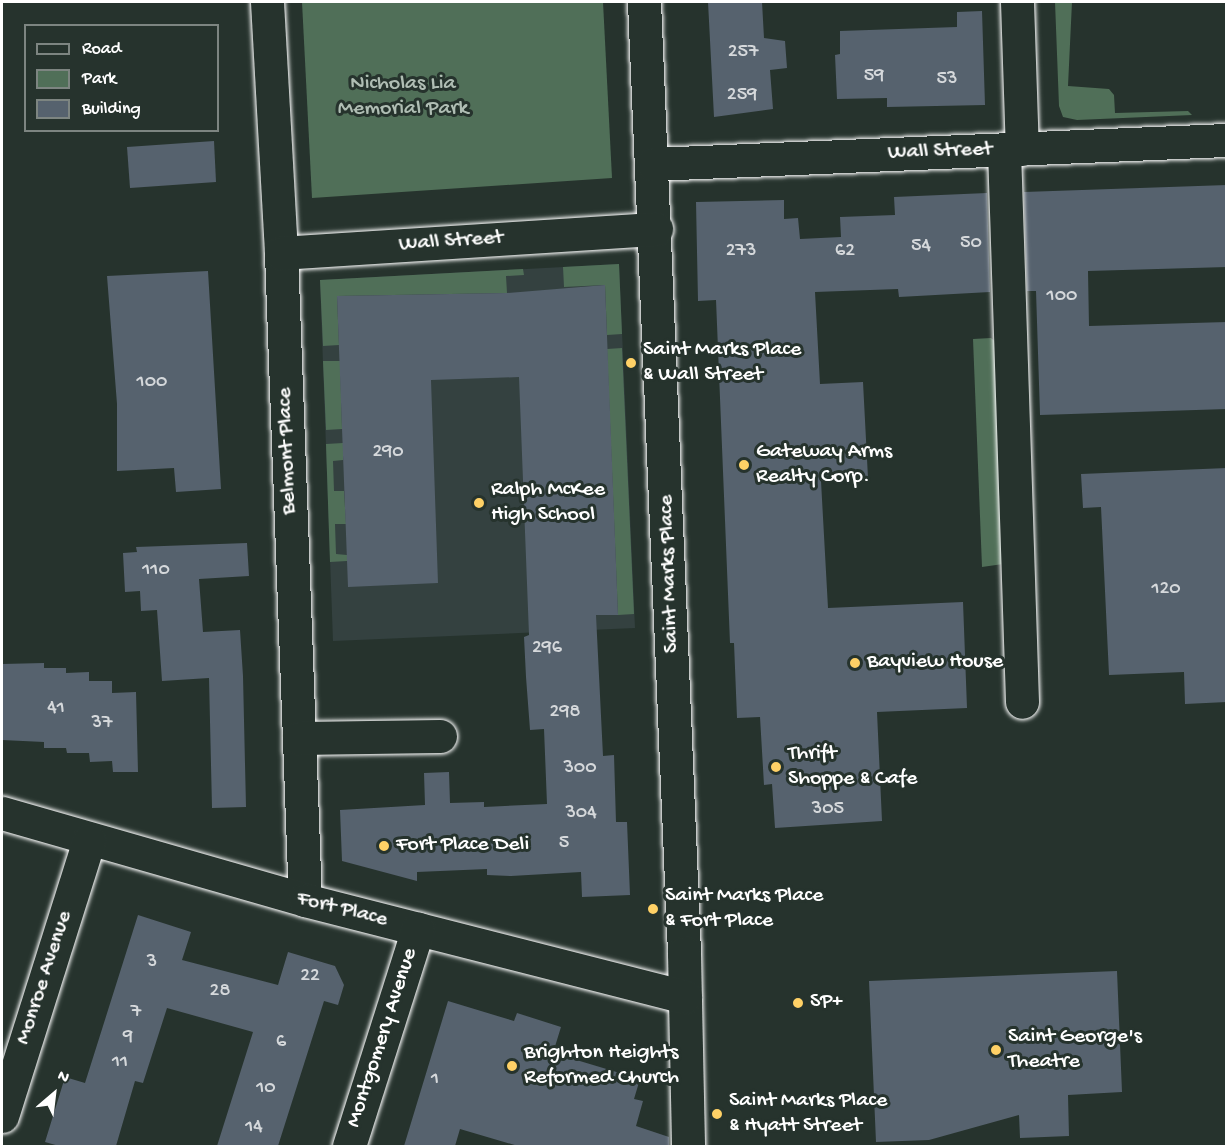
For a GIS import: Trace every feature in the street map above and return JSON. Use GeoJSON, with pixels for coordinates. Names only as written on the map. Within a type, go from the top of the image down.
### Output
{"type":"FeatureCollection","features":[{"type":"Feature","properties":{"kind":"street","name":"Belmont Place"},"geometry":{"type":"LineString","coordinates":[[267,2],[281,253],[305,900]]}},
{"type":"Feature","properties":{"kind":"street","name":"Saint Marks Place"},"geometry":{"type":"LineString","coordinates":[[644,2],[656,229],[685,997],[687,1146]]}},
{"type":"Feature","properties":{"kind":"street"},"geometry":{"type":"LineString","coordinates":[[1017,2],[1013,149],[1022,702]]}},
{"type":"Feature","properties":{"kind":"street","name":"Wall Street"},"geometry":{"type":"LineString","coordinates":[[653,165],[1227,140]]}},
{"type":"Feature","properties":{"kind":"street","name":"Wall Street"},"geometry":{"type":"LineString","coordinates":[[281,253],[656,229]]}},
{"type":"Feature","properties":{"kind":"street"},"geometry":{"type":"LineString","coordinates":[[299,738],[440,736]]}},
{"type":"Feature","properties":{"kind":"street","name":"Fort Place"},"geometry":{"type":"LineString","coordinates":[[2,813],[89,840],[305,900],[685,997]]}},
{"type":"Feature","properties":{"kind":"street","name":"Monroe Avenue"},"geometry":{"type":"LineString","coordinates":[[2,1116],[89,840]]}},
{"type":"Feature","properties":{"kind":"street","name":"Montgomery Avenue"},"geometry":{"type":"LineString","coordinates":[[349,1146],[418,929]]}},
{"type":"Feature","properties":{"kind":"shaded area","name":"Ralph McKee High School"},"geometry":{"type":"Polygon","coordinates":[[[619,264],[635,628],[333,641],[320,280],[619,264]]]}},
{"type":"Feature","properties":{"kind":"green space","name":"Nicholas Lia Memorial Park"},"geometry":{"type":"Polygon","coordinates":[[[302,2],[603,2],[612,178],[312,198],[302,2]]]}},
{"type":"Feature","properties":{"kind":"green space"},"geometry":{"type":"Polygon","coordinates":[[[1055,2],[1072,2],[1068,86],[1109,89],[1114,95],[1115,113],[1188,111],[1192,115],[1077,120],[1063,117],[1059,106],[1055,2]]]}},
{"type":"Feature","properties":{"kind":"green space"},"geometry":{"type":"Polygon","coordinates":[[[619,264],[622,334],[607,335],[605,285],[564,287],[563,267],[619,264]]]}},
{"type":"Feature","properties":{"kind":"green space"},"geometry":{"type":"Polygon","coordinates":[[[523,269],[524,275],[506,276],[507,293],[337,296],[339,345],[323,346],[320,280],[523,269]]]}},
{"type":"Feature","properties":{"kind":"green space"},"geometry":{"type":"Polygon","coordinates":[[[991,338],[998,344],[1003,564],[982,567],[973,339],[991,338]]]}},
{"type":"Feature","properties":{"kind":"green space"},"geometry":{"type":"Polygon","coordinates":[[[622,348],[634,614],[618,615],[607,349],[622,348]]]}},
{"type":"Feature","properties":{"kind":"green space"},"geometry":{"type":"Polygon","coordinates":[[[323,361],[340,361],[342,429],[326,430],[323,361]]]}},
{"type":"Feature","properties":{"kind":"green space"},"geometry":{"type":"Polygon","coordinates":[[[343,443],[343,460],[333,461],[334,491],[344,491],[346,524],[335,524],[336,554],[347,555],[347,561],[330,562],[326,444],[343,443]]]}},
{"type":"Feature","properties":{"kind":"building"},"geometry":{"type":"Polygon","coordinates":[[[708,2],[762,2],[764,38],[785,41],[787,68],[770,70],[773,109],[714,117],[708,2]]]}},
{"type":"Feature","properties":{"kind":"building"},"geometry":{"type":"Polygon","coordinates":[[[982,11],[985,105],[887,107],[887,98],[837,99],[835,55],[840,54],[840,31],[957,27],[957,12],[982,11]]]}},
{"type":"Feature","properties":{"kind":"building"},"geometry":{"type":"Polygon","coordinates":[[[214,141],[216,182],[130,188],[127,147],[214,141]]]}},
{"type":"Feature","properties":{"kind":"building"},"geometry":{"type":"Polygon","coordinates":[[[1227,185],[1227,267],[1088,271],[1089,326],[1227,322],[1227,409],[1040,415],[1036,291],[1027,291],[1024,192],[1227,185]]]}},
{"type":"Feature","properties":{"kind":"building"},"geometry":{"type":"Polygon","coordinates":[[[987,193],[990,292],[899,297],[898,289],[815,292],[820,384],[863,382],[868,478],[821,481],[828,608],[963,602],[967,708],[877,712],[882,821],[775,828],[772,784],[764,785],[760,717],[737,718],[734,643],[730,643],[716,300],[698,301],[696,202],[784,200],[784,219],[798,218],[800,239],[841,237],[840,217],[895,215],[894,197],[987,193]]]}},
{"type":"Feature","properties":{"kind":"building"},"geometry":{"type":"Polygon","coordinates":[[[208,271],[221,489],[176,492],[174,468],[117,471],[117,404],[107,276],[208,271]]]}},
{"type":"Feature","properties":{"kind":"building"},"geometry":{"type":"Polygon","coordinates":[[[605,285],[618,615],[596,615],[603,756],[614,755],[616,822],[627,822],[630,895],[582,897],[581,872],[511,876],[487,875],[487,869],[417,872],[417,881],[342,861],[340,810],[425,805],[424,773],[449,772],[450,803],[484,802],[484,807],[547,804],[544,729],[530,730],[526,677],[524,637],[529,635],[519,377],[431,380],[438,583],[348,587],[337,296],[507,293],[605,285]]]}},
{"type":"Feature","properties":{"kind":"building"},"geometry":{"type":"Polygon","coordinates":[[[1227,468],[1227,702],[1185,704],[1184,672],[1109,675],[1101,507],[1083,508],[1081,474],[1227,468]]]}},
{"type":"Feature","properties":{"kind":"building"},"geometry":{"type":"Polygon","coordinates":[[[247,543],[249,576],[199,579],[203,632],[240,630],[243,676],[246,807],[212,808],[209,678],[162,681],[157,610],[141,611],[140,591],[125,592],[123,553],[137,552],[136,547],[247,543]]]}},
{"type":"Feature","properties":{"kind":"building"},"geometry":{"type":"Polygon","coordinates":[[[44,663],[44,668],[66,668],[66,673],[89,672],[89,681],[112,681],[112,693],[136,692],[138,772],[113,772],[112,761],[90,762],[89,753],[67,753],[66,748],[44,748],[44,742],[2,740],[2,664],[44,663]]]}},
{"type":"Feature","properties":{"kind":"building"},"geometry":{"type":"Polygon","coordinates":[[[138,915],[191,932],[182,960],[278,985],[288,952],[335,966],[344,985],[338,1005],[324,1001],[278,1146],[217,1146],[253,1032],[167,1008],[143,1083],[135,1081],[116,1146],[59,1146],[45,1142],[65,1077],[85,1083],[138,915]]]}},
{"type":"Feature","properties":{"kind":"building","name":"Saint George's Theatre"},"geometry":{"type":"Polygon","coordinates":[[[1117,971],[1122,1092],[1068,1095],[1069,1136],[1020,1138],[1019,1115],[929,1140],[876,1142],[869,981],[1117,971]]]}},
{"type":"Feature","properties":{"kind":"building","name":"Brighton Heights Reformed Church"},"geometry":{"type":"Polygon","coordinates":[[[448,1001],[514,1021],[517,1013],[561,1027],[553,1053],[640,1079],[634,1099],[643,1101],[636,1126],[669,1137],[669,1146],[518,1146],[460,1129],[455,1146],[404,1146],[448,1001]]]}},
{"type":"Feature","properties":{"kind":"place","name":"Saint Marks Place & Wall Street"},"geometry":{"type":"Point","coordinates":[631,363]}},
{"type":"Feature","properties":{"kind":"place","name":"Gateway Arms Realty Corp."},"geometry":{"type":"Point","coordinates":[744,465]}},
{"type":"Feature","properties":{"kind":"place","name":"Ralph McKee High School"},"geometry":{"type":"Point","coordinates":[479,503]}},
{"type":"Feature","properties":{"kind":"place","name":"Bayview House"},"geometry":{"type":"Point","coordinates":[855,663]}},
{"type":"Feature","properties":{"kind":"place","name":"Thrift Shoppe & Cafe"},"geometry":{"type":"Point","coordinates":[776,767]}},
{"type":"Feature","properties":{"kind":"place","name":"Fort Place Deli"},"geometry":{"type":"Point","coordinates":[384,846]}},
{"type":"Feature","properties":{"kind":"place","name":"Saint Marks Place & Fort Place"},"geometry":{"type":"Point","coordinates":[653,909]}},
{"type":"Feature","properties":{"kind":"place","name":"SP+"},"geometry":{"type":"Point","coordinates":[798,1003]}},
{"type":"Feature","properties":{"kind":"place","name":"Saint George's Theatre"},"geometry":{"type":"Point","coordinates":[996,1050]}},
{"type":"Feature","properties":{"kind":"place","name":"Brighton Heights Reformed Church"},"geometry":{"type":"Point","coordinates":[512,1066]}},
{"type":"Feature","properties":{"kind":"place","name":"Saint Marks Place & Hyatt Street"},"geometry":{"type":"Point","coordinates":[717,1114]}}]}
